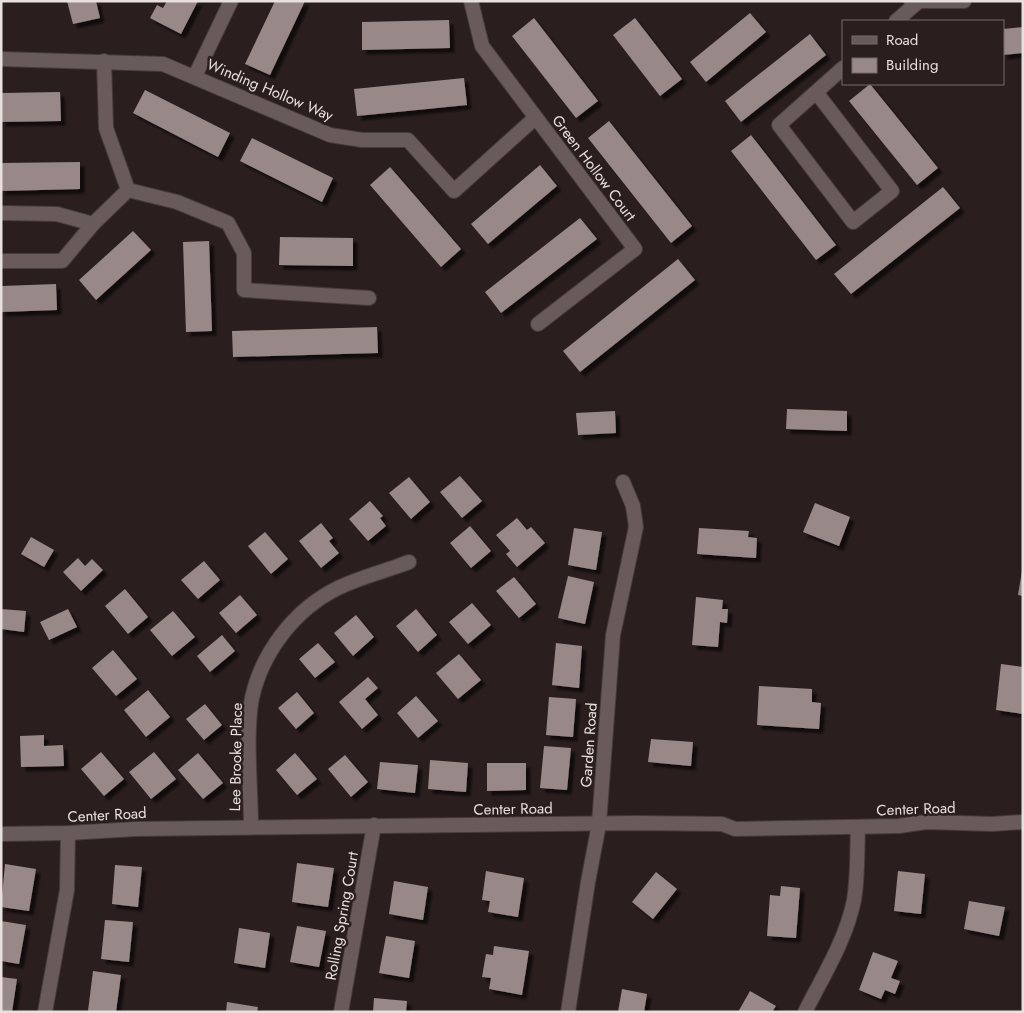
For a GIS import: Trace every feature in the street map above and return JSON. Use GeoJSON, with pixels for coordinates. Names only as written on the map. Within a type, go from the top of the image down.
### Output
{"type":"FeatureCollection","features":[{"type":"Feature","properties":{"kind":"street"},"geometry":{"type":"LineString","coordinates":[[195,76],[231,1]]}},
{"type":"Feature","properties":{"kind":"street","name":"Green Hollow Court"},"geometry":{"type":"LineString","coordinates":[[471,1],[482,46],[635,249],[538,324]]}},
{"type":"Feature","properties":{"kind":"street"},"geometry":{"type":"LineString","coordinates":[[911,1],[964,1]]}},
{"type":"Feature","properties":{"kind":"street"},"geometry":{"type":"LineString","coordinates":[[897,20],[918,2]]}},
{"type":"Feature","properties":{"kind":"street","name":"Winding Hollow Way"},"geometry":{"type":"LineString","coordinates":[[1,59],[163,64],[330,135],[362,140],[408,140],[454,192],[535,118]]}},
{"type":"Feature","properties":{"kind":"street"},"geometry":{"type":"LineString","coordinates":[[104,61],[106,128],[128,190]]}},
{"type":"Feature","properties":{"kind":"street"},"geometry":{"type":"LineString","coordinates":[[816,92],[892,191],[853,222],[779,125],[816,92],[842,69]]}},
{"type":"Feature","properties":{"kind":"street"},"geometry":{"type":"LineString","coordinates":[[1,261],[62,261],[93,224],[128,190]]}},
{"type":"Feature","properties":{"kind":"street"},"geometry":{"type":"LineString","coordinates":[[128,190],[177,202],[228,224],[244,253],[244,290],[368,298]]}},
{"type":"Feature","properties":{"kind":"street"},"geometry":{"type":"LineString","coordinates":[[1,213],[57,214],[93,224]]}},
{"type":"Feature","properties":{"kind":"street","name":"Garden Road"},"geometry":{"type":"LineString","coordinates":[[568,1012],[599,824],[613,635],[636,527],[633,506],[623,482]]}},
{"type":"Feature","properties":{"kind":"street","name":"Lee Brooke Place"},"geometry":{"type":"LineString","coordinates":[[252,827],[250,720],[252,699],[262,667],[273,647],[294,618],[337,588],[409,562]]}},
{"type":"Feature","properties":{"kind":"street","name":"Center Road"},"geometry":{"type":"LineString","coordinates":[[1,834],[136,829],[374,825],[722,824],[735,829],[899,826],[926,822],[992,824],[1023,822]]}},
{"type":"Feature","properties":{"kind":"street","name":"Rolling Spring Court"},"geometry":{"type":"LineString","coordinates":[[341,1012],[374,825]]}},
{"type":"Feature","properties":{"kind":"street"},"geometry":{"type":"LineString","coordinates":[[805,1012],[839,945],[853,902],[857,876],[858,827]]}},
{"type":"Feature","properties":{"kind":"street"},"geometry":{"type":"LineString","coordinates":[[45,1012],[67,890],[68,833]]}},
{"type":"Feature","properties":{"kind":"building"},"geometry":{"type":"Polygon","coordinates":[[[67,1],[96,1],[100,18],[73,24],[67,1]]]}},
{"type":"Feature","properties":{"kind":"building"},"geometry":{"type":"Polygon","coordinates":[[[167,1],[198,1],[181,34],[150,18],[157,5],[163,8],[167,1]]]}},
{"type":"Feature","properties":{"kind":"building"},"geometry":{"type":"Polygon","coordinates":[[[275,1],[305,1],[270,75],[245,64],[275,1]]]}},
{"type":"Feature","properties":{"kind":"building"},"geometry":{"type":"Polygon","coordinates":[[[750,13],[766,32],[706,82],[690,62],[750,13]]]}},
{"type":"Feature","properties":{"kind":"building"},"geometry":{"type":"Polygon","coordinates":[[[534,18],[598,101],[576,118],[512,36],[534,18]]]}},
{"type":"Feature","properties":{"kind":"building"},"geometry":{"type":"Polygon","coordinates":[[[635,18],[682,79],[660,96],[613,35],[635,18]]]}},
{"type":"Feature","properties":{"kind":"building"},"geometry":{"type":"Polygon","coordinates":[[[449,20],[450,48],[362,50],[362,22],[449,20]]]}},
{"type":"Feature","properties":{"kind":"building"},"geometry":{"type":"Polygon","coordinates":[[[1023,27],[1023,53],[1004,55],[1004,29],[1023,27]]]}},
{"type":"Feature","properties":{"kind":"building"},"geometry":{"type":"Polygon","coordinates":[[[810,34],[826,55],[741,122],[725,101],[810,34]]]}},
{"type":"Feature","properties":{"kind":"building"},"geometry":{"type":"Polygon","coordinates":[[[464,78],[467,105],[357,116],[354,89],[464,78]]]}},
{"type":"Feature","properties":{"kind":"building"},"geometry":{"type":"Polygon","coordinates":[[[871,85],[938,168],[917,185],[849,101],[871,85]]]}},
{"type":"Feature","properties":{"kind":"building"},"geometry":{"type":"Polygon","coordinates":[[[145,90],[230,133],[218,157],[133,113],[145,90]]]}},
{"type":"Feature","properties":{"kind":"building"},"geometry":{"type":"Polygon","coordinates":[[[60,92],[61,121],[1,122],[1,93],[60,92]]]}},
{"type":"Feature","properties":{"kind":"building"},"geometry":{"type":"Polygon","coordinates":[[[609,121],[692,226],[671,243],[588,138],[609,121]]]}},
{"type":"Feature","properties":{"kind":"building"},"geometry":{"type":"Polygon","coordinates":[[[751,135],[836,245],[816,260],[731,151],[751,135]]]}},
{"type":"Feature","properties":{"kind":"building"},"geometry":{"type":"Polygon","coordinates":[[[252,138],[333,178],[322,202],[240,161],[252,138]]]}},
{"type":"Feature","properties":{"kind":"building"},"geometry":{"type":"Polygon","coordinates":[[[80,162],[80,189],[1,191],[1,163],[80,162]]]}},
{"type":"Feature","properties":{"kind":"building"},"geometry":{"type":"Polygon","coordinates":[[[540,165],[557,186],[488,244],[471,224],[540,165]]]}},
{"type":"Feature","properties":{"kind":"building"},"geometry":{"type":"Polygon","coordinates":[[[390,167],[461,249],[441,267],[370,185],[390,167]]]}},
{"type":"Feature","properties":{"kind":"building"},"geometry":{"type":"Polygon","coordinates":[[[943,187],[960,208],[851,294],[834,274],[943,187]]]}},
{"type":"Feature","properties":{"kind":"building"},"geometry":{"type":"Polygon","coordinates":[[[580,218],[597,239],[501,313],[485,292],[580,218]]]}},
{"type":"Feature","properties":{"kind":"building"},"geometry":{"type":"Polygon","coordinates":[[[133,231],[151,250],[96,300],[79,280],[133,231]]]}},
{"type":"Feature","properties":{"kind":"building"},"geometry":{"type":"Polygon","coordinates":[[[280,237],[353,238],[353,266],[279,265],[280,237]]]}},
{"type":"Feature","properties":{"kind":"building"},"geometry":{"type":"Polygon","coordinates":[[[209,241],[212,331],[186,332],[183,242],[209,241]]]}},
{"type":"Feature","properties":{"kind":"building"},"geometry":{"type":"Polygon","coordinates":[[[678,259],[695,280],[580,372],[563,351],[678,259]]]}},
{"type":"Feature","properties":{"kind":"building"},"geometry":{"type":"Polygon","coordinates":[[[56,284],[57,310],[1,312],[1,286],[56,284]]]}},
{"type":"Feature","properties":{"kind":"building"},"geometry":{"type":"Polygon","coordinates":[[[377,327],[378,353],[233,357],[232,331],[377,327]]]}},
{"type":"Feature","properties":{"kind":"building"},"geometry":{"type":"Polygon","coordinates":[[[787,409],[847,411],[847,431],[786,429],[787,409]]]}},
{"type":"Feature","properties":{"kind":"building"},"geometry":{"type":"Polygon","coordinates":[[[615,411],[616,433],[578,435],[576,413],[615,411]]]}},
{"type":"Feature","properties":{"kind":"building"},"geometry":{"type":"Polygon","coordinates":[[[460,476],[482,501],[462,518],[440,492],[460,476]]]}},
{"type":"Feature","properties":{"kind":"building"},"geometry":{"type":"Polygon","coordinates":[[[409,477],[430,502],[411,519],[389,493],[409,477]]]}},
{"type":"Feature","properties":{"kind":"building"},"geometry":{"type":"Polygon","coordinates":[[[370,501],[383,516],[380,518],[386,526],[368,541],[349,519],[370,501]]]}},
{"type":"Feature","properties":{"kind":"building"},"geometry":{"type":"Polygon","coordinates":[[[815,503],[850,517],[839,546],[803,532],[815,503]]]}},
{"type":"Feature","properties":{"kind":"building"},"geometry":{"type":"Polygon","coordinates":[[[517,518],[527,530],[531,527],[545,543],[517,567],[506,554],[510,551],[496,535],[517,518]]]}},
{"type":"Feature","properties":{"kind":"building"},"geometry":{"type":"Polygon","coordinates":[[[321,523],[333,538],[329,541],[339,553],[321,568],[299,541],[321,523]]]}},
{"type":"Feature","properties":{"kind":"building"},"geometry":{"type":"Polygon","coordinates":[[[470,526],[491,551],[471,568],[450,543],[470,526]]]}},
{"type":"Feature","properties":{"kind":"building"},"geometry":{"type":"Polygon","coordinates":[[[574,528],[602,532],[596,570],[568,565],[574,528]]]}},
{"type":"Feature","properties":{"kind":"building"},"geometry":{"type":"Polygon","coordinates":[[[699,528],[749,531],[748,537],[757,538],[756,558],[697,554],[699,528]]]}},
{"type":"Feature","properties":{"kind":"building"},"geometry":{"type":"Polygon","coordinates":[[[265,532],[288,559],[271,574],[248,546],[265,532]]]}},
{"type":"Feature","properties":{"kind":"building"},"geometry":{"type":"Polygon","coordinates":[[[31,537],[54,550],[44,567],[21,554],[31,537]]]}},
{"type":"Feature","properties":{"kind":"building"},"geometry":{"type":"Polygon","coordinates":[[[78,558],[85,566],[92,559],[103,570],[81,591],[63,572],[78,558]]]}},
{"type":"Feature","properties":{"kind":"building"},"geometry":{"type":"Polygon","coordinates":[[[204,561],[220,580],[198,599],[181,580],[204,561]]]}},
{"type":"Feature","properties":{"kind":"building"},"geometry":{"type":"Polygon","coordinates":[[[1023,571],[1023,596],[1018,595],[1023,571]]]}},
{"type":"Feature","properties":{"kind":"building"},"geometry":{"type":"Polygon","coordinates":[[[568,576],[594,582],[585,624],[558,618],[568,576]]]}},
{"type":"Feature","properties":{"kind":"building"},"geometry":{"type":"Polygon","coordinates":[[[514,577],[536,604],[519,618],[496,591],[514,577]]]}},
{"type":"Feature","properties":{"kind":"building"},"geometry":{"type":"Polygon","coordinates":[[[125,589],[148,617],[128,634],[105,606],[125,589]]]}},
{"type":"Feature","properties":{"kind":"building"},"geometry":{"type":"Polygon","coordinates":[[[240,595],[257,615],[236,633],[219,613],[240,595]]]}},
{"type":"Feature","properties":{"kind":"building"},"geometry":{"type":"Polygon","coordinates":[[[696,597],[723,600],[722,609],[728,609],[727,623],[720,622],[718,647],[692,645],[696,597]]]}},
{"type":"Feature","properties":{"kind":"building"},"geometry":{"type":"Polygon","coordinates":[[[472,603],[491,625],[468,644],[449,622],[472,603]]]}},
{"type":"Feature","properties":{"kind":"building"},"geometry":{"type":"Polygon","coordinates":[[[1,609],[26,611],[24,632],[1,629],[1,609]]]}},
{"type":"Feature","properties":{"kind":"building"},"geometry":{"type":"Polygon","coordinates":[[[68,609],[77,627],[49,640],[40,622],[68,609]]]}},
{"type":"Feature","properties":{"kind":"building"},"geometry":{"type":"Polygon","coordinates":[[[416,609],[437,635],[418,652],[396,626],[416,609]]]}},
{"type":"Feature","properties":{"kind":"building"},"geometry":{"type":"Polygon","coordinates":[[[173,611],[195,637],[172,656],[150,630],[173,611]]]}},
{"type":"Feature","properties":{"kind":"building"},"geometry":{"type":"Polygon","coordinates":[[[356,615],[374,637],[353,656],[334,633],[356,615]]]}},
{"type":"Feature","properties":{"kind":"building"},"geometry":{"type":"Polygon","coordinates":[[[222,635],[235,651],[210,672],[197,656],[222,635]]]}},
{"type":"Feature","properties":{"kind":"building"},"geometry":{"type":"Polygon","coordinates":[[[318,643],[335,662],[315,678],[299,659],[318,643]]]}},
{"type":"Feature","properties":{"kind":"building"},"geometry":{"type":"Polygon","coordinates":[[[556,643],[582,646],[579,688],[552,685],[556,643]]]}},
{"type":"Feature","properties":{"kind":"building"},"geometry":{"type":"Polygon","coordinates":[[[113,650],[137,679],[116,696],[92,668],[113,650]]]}},
{"type":"Feature","properties":{"kind":"building"},"geometry":{"type":"Polygon","coordinates":[[[459,654],[481,680],[458,699],[436,673],[459,654]]]}},
{"type":"Feature","properties":{"kind":"building"},"geometry":{"type":"Polygon","coordinates":[[[1001,664],[1023,667],[1023,714],[996,710],[1001,664]]]}},
{"type":"Feature","properties":{"kind":"building"},"geometry":{"type":"Polygon","coordinates":[[[368,677],[378,688],[365,699],[378,715],[362,729],[339,702],[368,677]]]}},
{"type":"Feature","properties":{"kind":"building"},"geometry":{"type":"Polygon","coordinates":[[[759,686],[812,689],[812,702],[821,703],[819,729],[757,725],[759,686]]]}},
{"type":"Feature","properties":{"kind":"building"},"geometry":{"type":"Polygon","coordinates":[[[148,690],[170,717],[146,737],[124,710],[148,690]]]}},
{"type":"Feature","properties":{"kind":"building"},"geometry":{"type":"Polygon","coordinates":[[[297,692],[314,713],[296,729],[278,708],[297,692]]]}},
{"type":"Feature","properties":{"kind":"building"},"geometry":{"type":"Polygon","coordinates":[[[416,696],[438,721],[418,738],[397,713],[416,696]]]}},
{"type":"Feature","properties":{"kind":"building"},"geometry":{"type":"Polygon","coordinates":[[[549,697],[576,699],[573,737],[546,735],[549,697]]]}},
{"type":"Feature","properties":{"kind":"building"},"geometry":{"type":"Polygon","coordinates":[[[205,704],[222,725],[204,740],[186,719],[205,704]]]}},
{"type":"Feature","properties":{"kind":"building"},"geometry":{"type":"Polygon","coordinates":[[[44,735],[44,746],[63,745],[64,766],[21,767],[20,736],[44,735]]]}},
{"type":"Feature","properties":{"kind":"building"},"geometry":{"type":"Polygon","coordinates":[[[651,739],[693,742],[691,766],[648,762],[651,739]]]}},
{"type":"Feature","properties":{"kind":"building"},"geometry":{"type":"Polygon","coordinates":[[[544,746],[571,748],[567,790],[540,788],[544,746]]]}},
{"type":"Feature","properties":{"kind":"building"},"geometry":{"type":"Polygon","coordinates":[[[101,752],[124,779],[104,796],[81,769],[101,752]]]}},
{"type":"Feature","properties":{"kind":"building"},"geometry":{"type":"Polygon","coordinates":[[[154,752],[176,779],[151,799],[129,772],[154,752]]]}},
{"type":"Feature","properties":{"kind":"building"},"geometry":{"type":"Polygon","coordinates":[[[198,753],[223,783],[203,799],[178,770],[198,753]]]}},
{"type":"Feature","properties":{"kind":"building"},"geometry":{"type":"Polygon","coordinates":[[[295,753],[317,779],[297,795],[276,770],[295,753]]]}},
{"type":"Feature","properties":{"kind":"building"},"geometry":{"type":"Polygon","coordinates":[[[345,755],[368,782],[351,797],[328,769],[345,755]]]}},
{"type":"Feature","properties":{"kind":"building"},"geometry":{"type":"Polygon","coordinates":[[[430,760],[468,763],[466,792],[428,789],[430,760]]]}},
{"type":"Feature","properties":{"kind":"building"},"geometry":{"type":"Polygon","coordinates":[[[380,762],[418,765],[415,793],[377,789],[380,762]]]}},
{"type":"Feature","properties":{"kind":"building"},"geometry":{"type":"Polygon","coordinates":[[[487,763],[526,763],[526,790],[487,791],[487,763]]]}},
{"type":"Feature","properties":{"kind":"building"},"geometry":{"type":"Polygon","coordinates":[[[297,863],[334,868],[328,907],[292,902],[297,863]]]}},
{"type":"Feature","properties":{"kind":"building"},"geometry":{"type":"Polygon","coordinates":[[[5,864],[36,869],[29,911],[1,907],[5,864]]]}},
{"type":"Feature","properties":{"kind":"building"},"geometry":{"type":"Polygon","coordinates":[[[115,865],[142,867],[138,907],[112,904],[115,865]]]}},
{"type":"Feature","properties":{"kind":"building"},"geometry":{"type":"Polygon","coordinates":[[[486,871],[524,878],[518,917],[488,912],[490,901],[482,900],[486,871]]]}},
{"type":"Feature","properties":{"kind":"building"},"geometry":{"type":"Polygon","coordinates":[[[898,871],[925,874],[921,914],[894,911],[898,871]]]}},
{"type":"Feature","properties":{"kind":"building"},"geometry":{"type":"Polygon","coordinates":[[[656,872],[677,889],[653,919],[632,902],[656,872]]]}},
{"type":"Feature","properties":{"kind":"building"},"geometry":{"type":"Polygon","coordinates":[[[394,881],[428,887],[423,920],[389,914],[394,881]]]}},
{"type":"Feature","properties":{"kind":"building"},"geometry":{"type":"Polygon","coordinates":[[[781,886],[800,888],[796,938],[767,936],[770,895],[780,896],[781,886]]]}},
{"type":"Feature","properties":{"kind":"building"},"geometry":{"type":"Polygon","coordinates":[[[969,901],[1005,907],[999,936],[964,929],[969,901]]]}},
{"type":"Feature","properties":{"kind":"building"},"geometry":{"type":"Polygon","coordinates":[[[105,920],[133,922],[129,962],[101,959],[105,920]]]}},
{"type":"Feature","properties":{"kind":"building"},"geometry":{"type":"Polygon","coordinates":[[[1,921],[26,925],[19,964],[1,961],[1,921]]]}},
{"type":"Feature","properties":{"kind":"building"},"geometry":{"type":"Polygon","coordinates":[[[297,926],[326,931],[319,967],[290,962],[297,926]]]}},
{"type":"Feature","properties":{"kind":"building"},"geometry":{"type":"Polygon","coordinates":[[[239,928],[270,933],[265,968],[234,963],[239,928]]]}},
{"type":"Feature","properties":{"kind":"building"},"geometry":{"type":"Polygon","coordinates":[[[386,936],[415,941],[409,978],[379,973],[386,936]]]}},
{"type":"Feature","properties":{"kind":"building"},"geometry":{"type":"Polygon","coordinates":[[[494,946],[529,951],[522,995],[489,989],[491,978],[482,977],[486,954],[493,955],[494,946]]]}},
{"type":"Feature","properties":{"kind":"building"},"geometry":{"type":"Polygon","coordinates":[[[873,952],[898,961],[891,978],[900,981],[895,994],[885,990],[881,999],[859,990],[873,952]]]}},
{"type":"Feature","properties":{"kind":"building"},"geometry":{"type":"Polygon","coordinates":[[[93,971],[121,975],[116,1012],[88,1011],[93,971]]]}},
{"type":"Feature","properties":{"kind":"building"},"geometry":{"type":"Polygon","coordinates":[[[1,977],[17,979],[12,1012],[1,1012],[1,977]]]}},
{"type":"Feature","properties":{"kind":"building"},"geometry":{"type":"Polygon","coordinates":[[[622,989],[647,994],[644,1012],[618,1012],[622,989]]]}},
{"type":"Feature","properties":{"kind":"building"},"geometry":{"type":"Polygon","coordinates":[[[750,991],[776,1006],[772,1012],[738,1012],[750,991]]]}},
{"type":"Feature","properties":{"kind":"building"},"geometry":{"type":"Polygon","coordinates":[[[374,998],[407,1001],[406,1012],[373,1012],[374,998]]]}},
{"type":"Feature","properties":{"kind":"building"},"geometry":{"type":"Polygon","coordinates":[[[227,1002],[258,1007],[257,1012],[226,1012],[227,1002]]]}}]}
